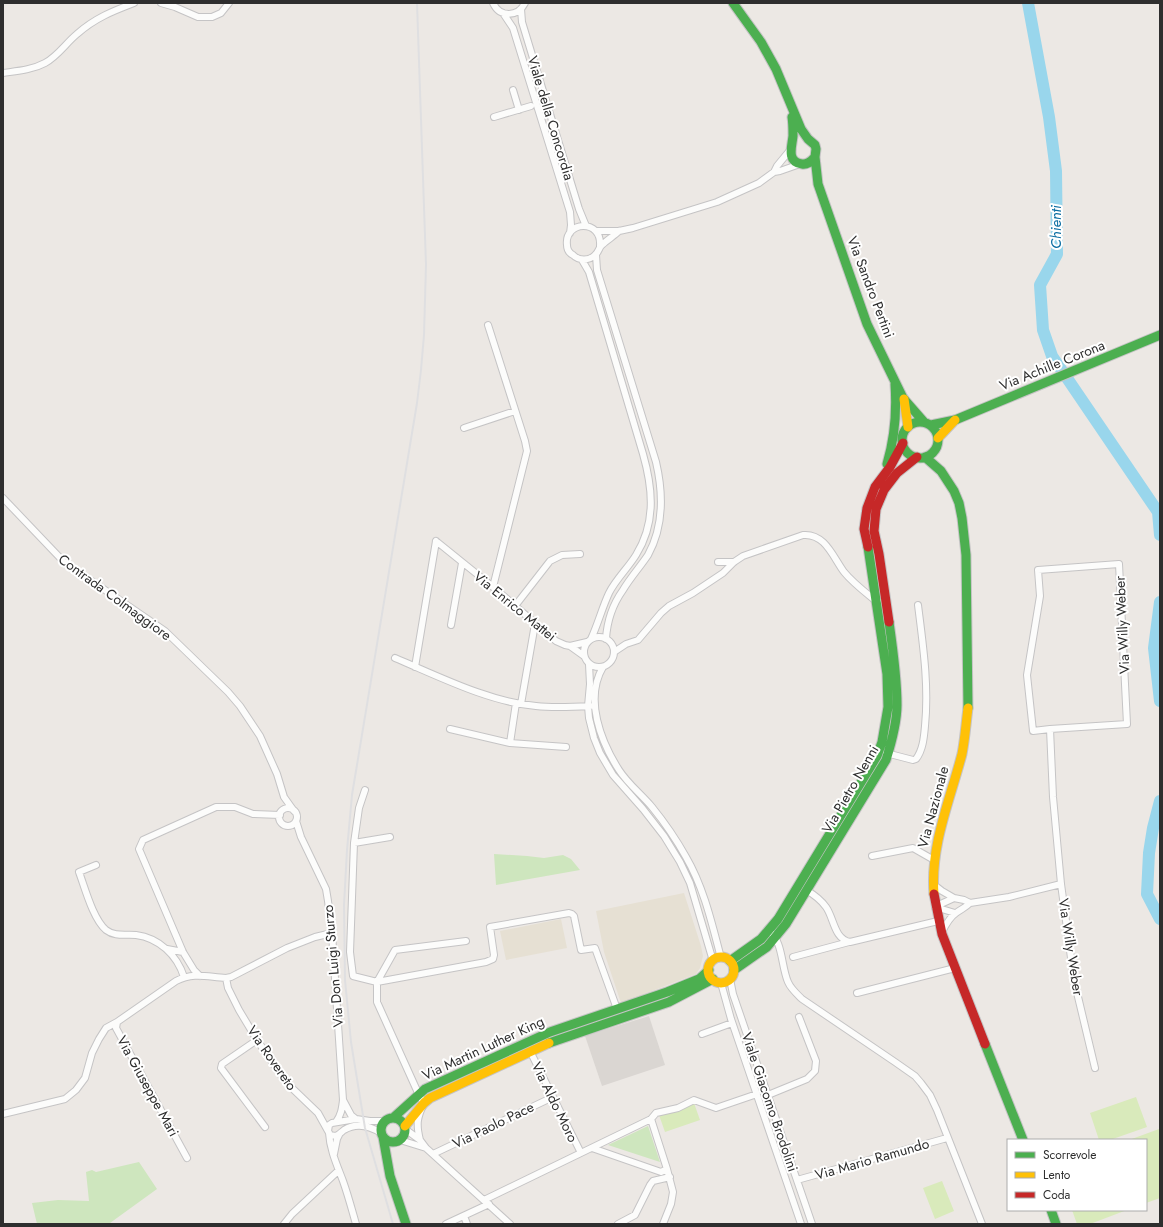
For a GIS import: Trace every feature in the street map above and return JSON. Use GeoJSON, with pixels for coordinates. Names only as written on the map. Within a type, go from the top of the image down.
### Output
{"type":"FeatureCollection","features":[{"type":"Feature","properties":{"kind":"street"},"geometry":{"type":"LineString","coordinates":[[3,73],[28,70],[44,63],[54,57],[77,33],[98,18],[134,3]]}},
{"type":"Feature","properties":{"kind":"street"},"geometry":{"type":"LineString","coordinates":[[161,3],[175,7],[198,17],[212,17],[221,13],[229,3]]}},
{"type":"Feature","properties":{"kind":"street"},"geometry":{"type":"LineString","coordinates":[[493,3],[497,10],[503,13],[513,14],[521,9],[525,3]]}},
{"type":"Feature","properties":{"kind":"street","name":"Via Sandro Pertini"},"geometry":{"type":"LineString","coordinates":[[733,3],[754,30],[776,69],[801,129],[808,140],[815,145],[818,184],[867,324],[903,398],[908,426]]}},
{"type":"Feature","properties":{"kind":"street","name":"Viale della Concordia"},"geometry":{"type":"LineString","coordinates":[[521,9],[522,22],[548,111],[579,209],[586,226]]}},
{"type":"Feature","properties":{"kind":"street"},"geometry":{"type":"LineString","coordinates":[[503,13],[513,28],[570,212],[572,225],[567,242],[569,252],[582,260],[592,258],[596,255]]}},
{"type":"Feature","properties":{"kind":"street"},"geometry":{"type":"LineString","coordinates":[[513,90],[519,102],[519,110]]}},
{"type":"Feature","properties":{"kind":"street","name":"Via Sandro Pertini"},"geometry":{"type":"LineString","coordinates":[[789,102],[793,125],[791,148],[792,157],[801,164],[818,184]]}},
{"type":"Feature","properties":{"kind":"street"},"geometry":{"type":"LineString","coordinates":[[494,117],[531,106]]}},
{"type":"Feature","properties":{"kind":"street"},"geometry":{"type":"LineString","coordinates":[[774,172],[797,140],[808,140]]}},
{"type":"Feature","properties":{"kind":"street"},"geometry":{"type":"LineString","coordinates":[[596,231],[619,231],[633,228],[717,202],[759,183],[774,172],[801,164],[810,163],[815,157]]}},
{"type":"Feature","properties":{"kind":"street"},"geometry":{"type":"LineString","coordinates":[[570,233],[577,227],[592,227],[596,231],[601,241],[596,255],[597,270],[656,462],[661,491],[661,512],[656,536],[648,554],[619,595],[608,623],[608,640],[613,646],[614,652],[611,662],[603,667],[597,668],[589,664]]}},
{"type":"Feature","properties":{"kind":"street"},"geometry":{"type":"LineString","coordinates":[[600,246],[619,231]]}},
{"type":"Feature","properties":{"kind":"street"},"geometry":{"type":"LineString","coordinates":[[582,260],[589,272],[643,454],[649,475],[651,494],[649,523],[644,540],[635,557],[609,593],[589,640],[584,647],[584,656],[589,664],[589,718],[594,738],[600,753],[613,775],[643,809],[664,836],[690,883],[698,907],[725,962],[733,974],[728,981],[717,981],[709,973],[710,964],[725,962]]}},
{"type":"Feature","properties":{"kind":"street"},"geometry":{"type":"LineString","coordinates":[[488,325],[516,411],[527,451],[493,587]]}},
{"type":"Feature","properties":{"kind":"street","name":"Via Achille Corona"},"geometry":{"type":"LineString","coordinates":[[928,424],[955,420],[1160,335]]}},
{"type":"Feature","properties":{"kind":"street"},"geometry":{"type":"LineString","coordinates":[[881,479],[894,442],[896,427],[897,408],[894,379]]}},
{"type":"Feature","properties":{"kind":"street","name":"Via Sandro Pertini"},"geometry":{"type":"LineString","coordinates":[[903,398],[928,424]]}},
{"type":"Feature","properties":{"kind":"street"},"geometry":{"type":"LineString","coordinates":[[464,428],[516,411]]}},
{"type":"Feature","properties":{"kind":"street","name":"Via Achille Corona"},"geometry":{"type":"LineString","coordinates":[[938,438],[955,420]]}},
{"type":"Feature","properties":{"kind":"street"},"geometry":{"type":"LineString","coordinates":[[919,422],[928,424],[935,429],[938,438],[936,448],[933,452],[921,457],[908,452],[903,443],[903,434],[908,426],[919,422]]}},
{"type":"Feature","properties":{"kind":"street","name":"Via Pietro Nenni"},"geometry":{"type":"LineString","coordinates":[[725,962],[767,947],[778,919],[877,756],[891,745],[897,707],[896,672],[886,600],[875,557],[864,529],[867,508],[875,487],[890,467],[903,443]]}},
{"type":"Feature","properties":{"kind":"street","name":"Via Nazionale"},"geometry":{"type":"LineString","coordinates":[[936,448],[941,471],[954,491],[962,518],[966,555],[968,706],[962,752],[939,835],[934,860],[933,884],[935,907],[942,934],[1023,1139]]}},
{"type":"Feature","properties":{"kind":"street","name":"Via Pietro Nenni"},"geometry":{"type":"LineString","coordinates":[[773,934],[786,924],[886,760],[882,742],[888,707],[887,674],[876,602],[874,531],[876,510],[884,490],[897,473],[921,457]]}},
{"type":"Feature","properties":{"kind":"street","name":"Via Nazionale"},"geometry":{"type":"LineString","coordinates":[[921,457],[941,471]]}},
{"type":"Feature","properties":{"kind":"street","name":"Contrada Colmaggiore"},"geometry":{"type":"LineString","coordinates":[[3,498],[64,562],[165,632],[229,693]]}},
{"type":"Feature","properties":{"kind":"street"},"geometry":{"type":"LineString","coordinates":[[614,652],[626,644],[638,640],[669,606],[693,593],[743,556],[803,535],[817,537],[828,548],[845,572],[860,589],[876,602],[886,600]]}},
{"type":"Feature","properties":{"kind":"street","name":"Via Enrico Mattei"},"geometry":{"type":"LineString","coordinates":[[415,667],[436,542],[493,587],[556,641],[570,646],[584,656]]}},
{"type":"Feature","properties":{"kind":"street"},"geometry":{"type":"LineString","coordinates":[[515,606],[550,561],[562,555],[580,554]]}},
{"type":"Feature","properties":{"kind":"street"},"geometry":{"type":"LineString","coordinates":[[718,562],[734,562]]}},
{"type":"Feature","properties":{"kind":"street","name":"Via Enrico Mattei"},"geometry":{"type":"LineString","coordinates":[[451,625],[462,563]]}},
{"type":"Feature","properties":{"kind":"street","name":"Via Willy Weber"},"geometry":{"type":"LineString","coordinates":[[1119,564],[1126,724],[1050,729],[1033,731],[1027,675],[1040,596],[1038,570],[1119,564]]}},
{"type":"Feature","properties":{"kind":"street"},"geometry":{"type":"LineString","coordinates":[[884,752],[912,760],[916,759],[920,754],[924,736],[927,678],[918,605]]}},
{"type":"Feature","properties":{"kind":"street"},"geometry":{"type":"LineString","coordinates":[[510,743],[535,624]]}},
{"type":"Feature","properties":{"kind":"street"},"geometry":{"type":"LineString","coordinates":[[589,640],[600,637],[626,644]]}},
{"type":"Feature","properties":{"kind":"street","name":"Via Enrico Mattei"},"geometry":{"type":"LineString","coordinates":[[570,646],[589,640]]}},
{"type":"Feature","properties":{"kind":"street"},"geometry":{"type":"LineString","coordinates":[[395,658],[481,694],[518,704],[550,707],[595,706]]}},
{"type":"Feature","properties":{"kind":"street"},"geometry":{"type":"LineString","coordinates":[[603,667],[597,684],[595,706],[607,750],[620,771],[672,832],[697,880],[725,962]]}},
{"type":"Feature","properties":{"kind":"street","name":"Via Don Luigi Sturzo"},"geometry":{"type":"LineString","coordinates":[[229,693],[240,706],[260,736],[277,774],[284,797],[294,811],[301,837],[326,889],[332,933],[343,1100],[341,1111],[336,1122]]}},
{"type":"Feature","properties":{"kind":"street"},"geometry":{"type":"LineString","coordinates":[[450,729],[510,743],[566,747]]}},
{"type":"Feature","properties":{"kind":"street","name":"Via Willy Weber"},"geometry":{"type":"LineString","coordinates":[[1050,729],[1053,797],[1061,884],[1074,980],[1095,1068]]}},
{"type":"Feature","properties":{"kind":"street"},"geometry":{"type":"LineString","coordinates":[[365,790],[359,808],[354,844],[350,952],[353,976],[377,982],[486,962],[492,959],[494,955],[490,927],[568,913],[572,914],[575,918],[581,950],[595,948],[617,1009]]}},
{"type":"Feature","properties":{"kind":"street","name":"Via Don Luigi Sturzo"},"geometry":{"type":"LineString","coordinates":[[284,797],[280,818],[282,823],[289,826],[301,837]]}},
{"type":"Feature","properties":{"kind":"street"},"geometry":{"type":"LineString","coordinates":[[200,976],[194,970],[183,952],[139,849],[143,840],[216,807],[235,807],[253,814],[281,813],[284,810],[289,809],[294,811]]}},
{"type":"Feature","properties":{"kind":"street"},"geometry":{"type":"LineString","coordinates":[[289,826],[296,820]]}},
{"type":"Feature","properties":{"kind":"street"},"geometry":{"type":"LineString","coordinates":[[354,844],[390,838]]}},
{"type":"Feature","properties":{"kind":"street"},"geometry":{"type":"LineString","coordinates":[[872,856],[913,848],[934,860]]}},
{"type":"Feature","properties":{"kind":"street"},"geometry":{"type":"LineString","coordinates":[[96,865],[79,872],[95,914],[105,929],[113,934],[142,936],[167,949],[183,952]]}},
{"type":"Feature","properties":{"kind":"street"},"geometry":{"type":"LineString","coordinates":[[933,884],[954,898],[970,903],[1009,897],[1061,884]]}},
{"type":"Feature","properties":{"kind":"street"},"geometry":{"type":"LineString","coordinates":[[806,890],[825,906],[840,937],[845,941],[850,942]]}},
{"type":"Feature","properties":{"kind":"street"},"geometry":{"type":"LineString","coordinates":[[935,907],[954,898]]}},
{"type":"Feature","properties":{"kind":"street"},"geometry":{"type":"LineString","coordinates":[[942,934],[946,924],[955,913],[965,908],[970,903]]}},
{"type":"Feature","properties":{"kind":"street"},"geometry":{"type":"LineString","coordinates":[[698,907],[706,904]]}},
{"type":"Feature","properties":{"kind":"street"},"geometry":{"type":"LineString","coordinates":[[935,907],[955,913]]}},
{"type":"Feature","properties":{"kind":"street"},"geometry":{"type":"LineString","coordinates":[[793,957],[938,921]]}},
{"type":"Feature","properties":{"kind":"street"},"geometry":{"type":"LineString","coordinates":[[167,949],[181,967],[184,977],[200,976],[226,978],[231,977],[287,948],[315,937],[332,933]]}},
{"type":"Feature","properties":{"kind":"street"},"geometry":{"type":"LineString","coordinates":[[773,934],[778,940],[788,983],[793,990],[802,999],[915,1076],[930,1095],[982,1224]]}},
{"type":"Feature","properties":{"kind":"street"},"geometry":{"type":"LineString","coordinates":[[420,1140],[417,1122],[424,1103],[418,1095],[377,1002],[377,982],[395,950],[466,941]]}},
{"type":"Feature","properties":{"kind":"street"},"geometry":{"type":"LineString","coordinates":[[174,957],[180,957],[183,952]]}},
{"type":"Feature","properties":{"kind":"street"},"geometry":{"type":"LineString","coordinates":[[857,993],[955,968]]}},
{"type":"Feature","properties":{"kind":"street","name":"Via Martin Luther King"},"geometry":{"type":"LineString","coordinates":[[390,1119],[424,1089],[550,1032],[667,992],[699,978],[709,970]]}},
{"type":"Feature","properties":{"kind":"street","name":"Via Giuseppe Mari"},"geometry":{"type":"LineString","coordinates":[[184,977],[117,1022],[116,1028],[187,1158]]}},
{"type":"Feature","properties":{"kind":"street","name":"Via Rovereto"},"geometry":{"type":"LineString","coordinates":[[226,978],[228,988],[257,1040],[283,1078],[318,1114],[328,1132]]}},
{"type":"Feature","properties":{"kind":"street","name":"Viale Giacomo Brodolini"},"geometry":{"type":"LineString","coordinates":[[730,979],[733,994],[812,1224]]}},
{"type":"Feature","properties":{"kind":"street","name":"Via Martin Luther King"},"geometry":{"type":"LineString","coordinates":[[405,1128],[424,1103],[430,1098],[476,1076],[553,1041],[669,1002],[701,986],[717,981]]}},
{"type":"Feature","properties":{"kind":"street","name":"Viale Giacomo Brodolini"},"geometry":{"type":"LineString","coordinates":[[717,981],[801,1224]]}},
{"type":"Feature","properties":{"kind":"street"},"geometry":{"type":"LineString","coordinates":[[592,1017],[595,1027]]}},
{"type":"Feature","properties":{"kind":"street"},"geometry":{"type":"LineString","coordinates":[[768,1095],[807,1079],[815,1070],[816,1061],[799,1017]]}},
{"type":"Feature","properties":{"kind":"street"},"geometry":{"type":"LineString","coordinates":[[3,1114],[65,1099],[76,1090],[85,1078],[92,1053],[106,1028],[117,1022]]}},
{"type":"Feature","properties":{"kind":"street"},"geometry":{"type":"LineString","coordinates":[[702,1034],[732,1023]]}},
{"type":"Feature","properties":{"kind":"street"},"geometry":{"type":"LineString","coordinates":[[257,1040],[222,1064],[221,1068],[265,1127]]}},
{"type":"Feature","properties":{"kind":"street","name":"Via Aldo Moro"},"geometry":{"type":"LineString","coordinates":[[530,1052],[581,1153]]}},
{"type":"Feature","properties":{"kind":"street"},"geometry":{"type":"LineString","coordinates":[[446,1224],[464,1216],[487,1202],[581,1153],[651,1119],[656,1113],[678,1108],[694,1100],[716,1108],[757,1094]]}},
{"type":"Feature","properties":{"kind":"street","name":"Via Paolo Pace"},"geometry":{"type":"LineString","coordinates":[[433,1154],[553,1097]]}},
{"type":"Feature","properties":{"kind":"street","name":"Via Don Luigi Sturzo"},"geometry":{"type":"LineString","coordinates":[[343,1100],[351,1115],[356,1119]]}},
{"type":"Feature","properties":{"kind":"street"},"geometry":{"type":"LineString","coordinates":[[356,1224],[343,1180],[333,1156],[328,1132],[329,1125],[336,1122],[356,1119],[370,1121],[390,1119],[401,1120],[405,1128],[420,1140],[426,1148],[510,1224]]}},
{"type":"Feature","properties":{"kind":"street"},"geometry":{"type":"LineString","coordinates":[[390,1119],[382,1126],[382,1135],[390,1176],[406,1224]]}},
{"type":"Feature","properties":{"kind":"street"},"geometry":{"type":"LineString","coordinates":[[651,1119],[670,1177],[673,1192],[668,1213],[663,1224]]}},
{"type":"Feature","properties":{"kind":"street"},"geometry":{"type":"LineString","coordinates":[[333,1156],[339,1135],[350,1127],[361,1125],[369,1126],[389,1141],[398,1141],[426,1148]]}},
{"type":"Feature","properties":{"kind":"street"},"geometry":{"type":"LineString","coordinates":[[387,1156],[405,1133],[405,1128]]}},
{"type":"Feature","properties":{"kind":"street"},"geometry":{"type":"LineString","coordinates":[[328,1132],[333,1136],[339,1135]]}},
{"type":"Feature","properties":{"kind":"street","name":"Via Mario Ramundo"},"geometry":{"type":"LineString","coordinates":[[797,1180],[947,1138]]}},
{"type":"Feature","properties":{"kind":"street"},"geometry":{"type":"LineString","coordinates":[[592,1148],[661,1172],[667,1169]]}},
{"type":"Feature","properties":{"kind":"street"},"geometry":{"type":"LineString","coordinates":[[284,1224],[292,1214],[338,1171]]}},
{"type":"Feature","properties":{"kind":"street"},"geometry":{"type":"LineString","coordinates":[[630,1224],[653,1181],[670,1177]]}},
{"type":"Feature","properties":{"kind":"street"},"geometry":{"type":"LineString","coordinates":[[1051,1211],[1056,1224]]}},
{"type":"Feature","properties":{"kind":"street"},"geometry":{"type":"LineString","coordinates":[[618,1224],[635,1215]]}},
{"type":"Feature","properties":{"kind":"street"},"geometry":{"type":"LineString","coordinates":[[464,1216],[467,1224]]}},
{"type":"Feature","properties":{"kind":"shaded area"},"geometry":{"type":"Polygon","coordinates":[[[684,893],[701,946],[703,956],[700,968],[696,974],[621,1003],[604,952],[596,911],[684,893]]]}},
{"type":"Feature","properties":{"kind":"shaded area"},"geometry":{"type":"Polygon","coordinates":[[[561,919],[567,948],[506,960],[500,931],[561,919]]]}},
{"type":"Feature","properties":{"kind":"shaded area"},"geometry":{"type":"Polygon","coordinates":[[[649,1016],[665,1065],[602,1086],[585,1036],[649,1016]]]}},
{"type":"Feature","properties":{"kind":"green space"},"geometry":{"type":"Polygon","coordinates":[[[494,854],[544,858],[563,855],[571,859],[580,870],[496,885],[494,854]]]}},
{"type":"Feature","properties":{"kind":"green space"},"geometry":{"type":"Polygon","coordinates":[[[1136,1097],[1147,1127],[1113,1139],[1099,1139],[1090,1113],[1136,1097]]]}},
{"type":"Feature","properties":{"kind":"green space"},"geometry":{"type":"Polygon","coordinates":[[[694,1103],[700,1120],[665,1132],[659,1115],[694,1103]]]}},
{"type":"Feature","properties":{"kind":"green space"},"geometry":{"type":"Polygon","coordinates":[[[648,1126],[660,1162],[608,1145],[648,1126]]]}},
{"type":"Feature","properties":{"kind":"green space"},"geometry":{"type":"Polygon","coordinates":[[[1159,1129],[1160,1132],[1160,1198],[1147,1203],[1147,1139],[1132,1139],[1159,1129]]]}},
{"type":"Feature","properties":{"kind":"green space"},"geometry":{"type":"Polygon","coordinates":[[[139,1162],[157,1189],[110,1224],[37,1224],[32,1203],[58,1200],[89,1201],[86,1172],[92,1170],[96,1172],[139,1162]]]}},
{"type":"Feature","properties":{"kind":"green space"},"geometry":{"type":"Polygon","coordinates":[[[942,1181],[954,1211],[935,1219],[923,1188],[942,1181]]]}},
{"type":"Feature","properties":{"kind":"green space"},"geometry":{"type":"Polygon","coordinates":[[[1072,1211],[1124,1211],[1090,1224],[1077,1224],[1072,1211]]]}},
{"type":"Feature","properties":{"kind":"waterway","name":"Chienti"},"geometry":{"type":"LineString","coordinates":[[1028,3],[1049,117],[1056,171],[1057,254],[1040,285],[1043,330],[1052,356],[1158,512],[1160,535]]}},
{"type":"Feature","properties":{"kind":"waterway","name":"Chienti"},"geometry":{"type":"LineString","coordinates":[[1160,602],[1154,648],[1160,701]]}},
{"type":"Feature","properties":{"kind":"waterway","name":"Chienti"},"geometry":{"type":"LineString","coordinates":[[1160,801],[1153,828],[1149,853],[1147,894],[1160,919]]}},
{"type":"Feature","properties":{"kind":"railway"},"geometry":{"type":"LineString","coordinates":[[393,1224],[365,1128],[351,1042],[345,980],[344,905],[352,795],[417,403],[424,335],[426,265],[417,3]]}},
{"type":"Feature","properties":{"kind":"traffic: fast"},"geometry":{"type":"LineString","coordinates":[[733,3],[761,42],[776,69],[801,129],[808,139],[815,145],[818,184],[867,324],[903,398],[924,422]]}},
{"type":"Feature","properties":{"kind":"traffic: fast"},"geometry":{"type":"LineString","coordinates":[[792,117],[792,157],[797,163],[802,164],[806,164],[815,157]]}},
{"type":"Feature","properties":{"kind":"traffic: fast"},"geometry":{"type":"LineString","coordinates":[[931,425],[955,420],[1160,335]]}},
{"type":"Feature","properties":{"kind":"traffic: fast"},"geometry":{"type":"LineString","coordinates":[[887,464],[895,424],[895,384]]}},
{"type":"Feature","properties":{"kind":"traffic: fast"},"geometry":{"type":"LineString","coordinates":[[920,422],[933,427],[938,440],[933,453],[920,458],[907,453],[902,440],[907,427],[920,422]]}},
{"type":"Feature","properties":{"kind":"traffic: fast"},"geometry":{"type":"LineString","coordinates":[[925,457],[941,471],[954,491],[959,503],[962,518],[966,555],[968,708]]}},
{"type":"Feature","properties":{"kind":"traffic: fast"},"geometry":{"type":"LineString","coordinates":[[730,961],[761,939],[778,919],[877,756],[882,742],[888,707],[887,674],[868,547]]}},
{"type":"Feature","properties":{"kind":"traffic: fast"},"geometry":{"type":"LineString","coordinates":[[734,970],[767,947],[786,924],[886,760],[892,740],[897,712],[896,674],[889,622]]}},
{"type":"Feature","properties":{"kind":"traffic: fast"},"geometry":{"type":"LineString","coordinates":[[394,1117],[425,1089],[550,1032],[667,992],[699,979],[709,970]]}},
{"type":"Feature","properties":{"kind":"traffic: fast"},"geometry":{"type":"LineString","coordinates":[[549,1043],[669,1002],[713,979]]}},
{"type":"Feature","properties":{"kind":"traffic: fast"},"geometry":{"type":"LineString","coordinates":[[985,1044],[1023,1139]]}},
{"type":"Feature","properties":{"kind":"traffic: fast"},"geometry":{"type":"LineString","coordinates":[[393,1118],[402,1121],[405,1130],[402,1139],[393,1142],[384,1139],[381,1130],[384,1121],[393,1118]]}},
{"type":"Feature","properties":{"kind":"traffic: fast"},"geometry":{"type":"LineString","coordinates":[[383,1137],[390,1176],[406,1224]]}},
{"type":"Feature","properties":{"kind":"traffic: fast"},"geometry":{"type":"LineString","coordinates":[[1051,1211],[1056,1224]]}},
{"type":"Feature","properties":{"kind":"traffic: slow"},"geometry":{"type":"LineString","coordinates":[[904,399],[908,427]]}},
{"type":"Feature","properties":{"kind":"traffic: slow"},"geometry":{"type":"LineString","coordinates":[[938,438],[955,420]]}},
{"type":"Feature","properties":{"kind":"traffic: slow"},"geometry":{"type":"LineString","coordinates":[[934,894],[935,858],[938,841],[962,754],[968,708]]}},
{"type":"Feature","properties":{"kind":"traffic: slow"},"geometry":{"type":"LineString","coordinates":[[721,957],[730,961],[734,970],[730,979],[721,983],[712,979],[708,970],[712,961],[721,957]]}},
{"type":"Feature","properties":{"kind":"traffic: slow"},"geometry":{"type":"LineString","coordinates":[[405,1126],[430,1098],[549,1043]]}},
{"type":"Feature","properties":{"kind":"traffic: jam"},"geometry":{"type":"LineString","coordinates":[[868,547],[864,529],[867,508],[875,487],[890,467],[903,443]]}},
{"type":"Feature","properties":{"kind":"traffic: jam"},"geometry":{"type":"LineString","coordinates":[[889,622],[874,531],[876,509],[884,490],[897,473],[917,457]]}},
{"type":"Feature","properties":{"kind":"traffic: jam"},"geometry":{"type":"LineString","coordinates":[[934,894],[942,934],[985,1044]]}}]}
